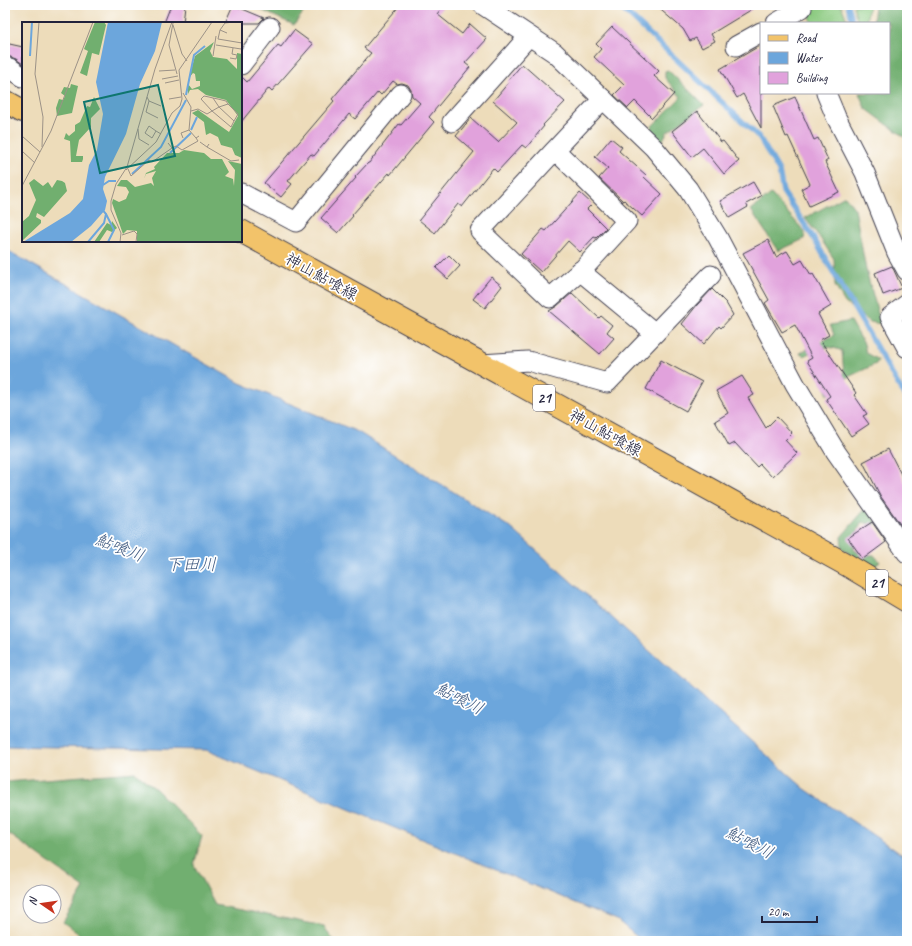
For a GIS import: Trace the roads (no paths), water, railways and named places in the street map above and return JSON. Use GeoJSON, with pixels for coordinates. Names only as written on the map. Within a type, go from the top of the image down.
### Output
{"type":"FeatureCollection","features":[{"type":"Feature","properties":{"kind":"main road"},"geometry":{"type":"LineString","coordinates":[[5,102],[22,110]]}},
{"type":"Feature","properties":{"kind":"main road","name":"神山鮎喰線"},"geometry":{"type":"LineString","coordinates":[[242,232],[847,565],[907,601]]}},
{"type":"Feature","properties":{"kind":"street"},"geometry":{"type":"LineString","coordinates":[[483,5],[555,53],[654,148],[688,189],[718,238],[794,384],[836,452],[907,553]]}},
{"type":"Feature","properties":{"kind":"street"},"geometry":{"type":"LineString","coordinates":[[778,22],[803,12]]}},
{"type":"Feature","properties":{"kind":"street"},"geometry":{"type":"LineString","coordinates":[[242,62],[248,45],[270,27]]}},
{"type":"Feature","properties":{"kind":"street"},"geometry":{"type":"LineString","coordinates":[[736,46],[760,33]]}},
{"type":"Feature","properties":{"kind":"street"},"geometry":{"type":"LineString","coordinates":[[452,122],[529,36]]}},
{"type":"Feature","properties":{"kind":"street"},"geometry":{"type":"LineString","coordinates":[[242,195],[296,222],[401,94]]}},
{"type":"Feature","properties":{"kind":"street"},"geometry":{"type":"LineString","coordinates":[[826,94],[836,117],[865,173],[897,253],[907,270]]}},
{"type":"Feature","properties":{"kind":"street"},"geometry":{"type":"LineString","coordinates":[[555,150],[627,221],[580,272],[550,298],[480,231],[555,150],[603,99]]}},
{"type":"Feature","properties":{"kind":"street"},"geometry":{"type":"LineString","coordinates":[[580,272],[655,333]]}},
{"type":"Feature","properties":{"kind":"street"},"geometry":{"type":"LineString","coordinates":[[482,364],[528,361],[607,383],[711,275]]}},
{"type":"Feature","properties":{"kind":"street"},"geometry":{"type":"LineString","coordinates":[[907,304],[890,317],[907,348]]}},
{"type":"Feature","properties":{"kind":"water","name":"下田川"},"geometry":{"type":"Polygon","coordinates":[[[5,249],[240,383],[358,432],[511,528],[805,789],[907,858],[907,941],[642,941],[617,920],[206,750],[5,746],[5,249]]]}},
{"type":"Feature","properties":{"kind":"waterway"},"geometry":{"type":"LineString","coordinates":[[616,5],[628,14],[759,137],[779,171],[783,192],[813,237],[907,400]]}},
{"type":"Feature","properties":{"kind":"waterway"},"geometry":{"type":"LineString","coordinates":[[848,5],[853,22]]}},
{"type":"Feature","properties":{"kind":"water label","name":"鮎喰川"},"geometry":{"type":"Point","coordinates":[120,547]}},
{"type":"Feature","properties":{"kind":"water label","name":"鮎喰川"},"geometry":{"type":"Point","coordinates":[460,698]}},
{"type":"Feature","properties":{"kind":"water label","name":"鮎喰川"},"geometry":{"type":"Point","coordinates":[750,842]}}]}
